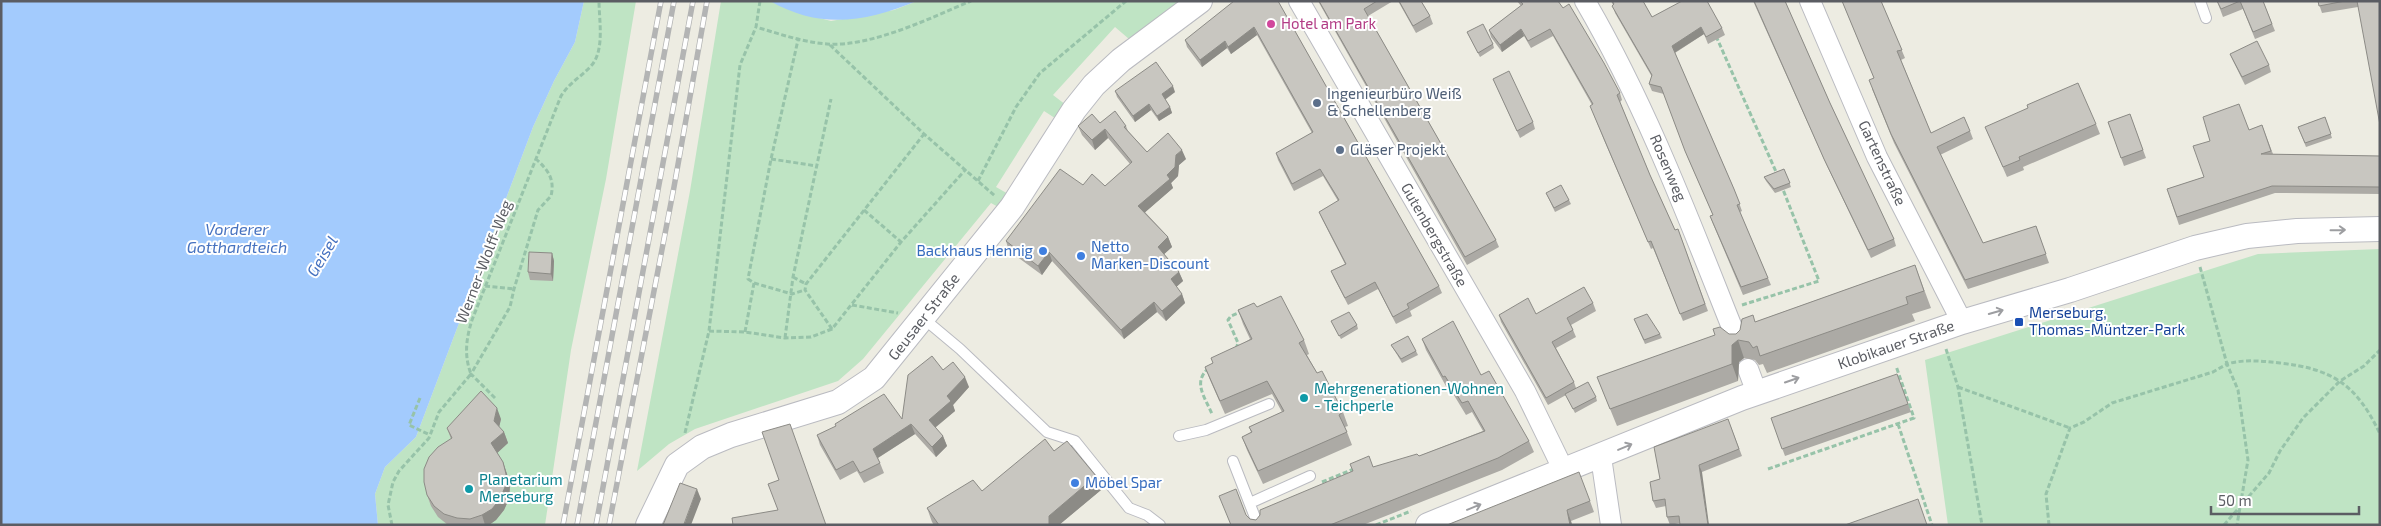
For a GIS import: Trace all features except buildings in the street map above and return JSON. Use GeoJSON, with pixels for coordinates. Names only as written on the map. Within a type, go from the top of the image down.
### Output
{"type":"FeatureCollection","features":[{"type":"Feature","properties":{"kind":"street","name":"Geusaer Straße"},"geometry":{"type":"LineString","coordinates":[[648,525],[677,466],[702,447],[731,435],[838,402],[874,378],[891,361],[922,318],[1012,207],[1074,110],[1094,85],[1121,60],[1200,1]]}},
{"type":"Feature","properties":{"kind":"street","name":"Gutenbergstraße"},"geometry":{"type":"LineString","coordinates":[[1299,1],[1525,391],[1564,471]]}},
{"type":"Feature","properties":{"kind":"street","name":"Rosenweg"},"geometry":{"type":"LineString","coordinates":[[1585,1],[1609,42],[1641,105],[1686,210],[1737,340]]}},
{"type":"Feature","properties":{"kind":"street","name":"Gartenstraße"},"geometry":{"type":"LineString","coordinates":[[1810,1],[1877,157],[1962,322]]}},
{"type":"Feature","properties":{"kind":"street","name":"Klobikauer Straße"},"geometry":{"type":"LineString","coordinates":[[1428,525],[1757,393],[1962,322],[2070,290],[2202,260],[2246,236],[2380,229]]}},
{"type":"Feature","properties":{"kind":"street"},"geometry":{"type":"LineString","coordinates":[[1748,369],[1757,393]]}},
{"type":"Feature","properties":{"kind":"street"},"geometry":{"type":"LineString","coordinates":[[1601,457],[1611,525]]}},
{"type":"Feature","properties":{"kind":"lane"},"geometry":{"type":"LineString","coordinates":[[2200,1],[2206,18]]}},
{"type":"Feature","properties":{"kind":"lane"},"geometry":{"type":"LineString","coordinates":[[922,318],[960,349],[1048,432],[1075,441],[1129,508],[1147,514],[1160,525]]}},
{"type":"Feature","properties":{"kind":"lane"},"geometry":{"type":"LineString","coordinates":[[1179,436],[1217,425],[1269,404]]}},
{"type":"Feature","properties":{"kind":"lane"},"geometry":{"type":"LineString","coordinates":[[1234,461],[1258,525]]}},
{"type":"Feature","properties":{"kind":"lane"},"geometry":{"type":"LineString","coordinates":[[1250,503],[1310,476]]}},
{"type":"Feature","properties":{"kind":"path"},"geometry":{"type":"LineString","coordinates":[[677,466],[709,331],[740,65],[756,27],[760,1]]}},
{"type":"Feature","properties":{"kind":"path"},"geometry":{"type":"LineString","coordinates":[[756,27],[798,40],[829,44],[870,39],[901,30],[971,1]]}},
{"type":"Feature","properties":{"kind":"path"},"geometry":{"type":"LineString","coordinates":[[978,181],[1016,106],[1040,73],[1126,1]]}},
{"type":"Feature","properties":{"kind":"path","name":"Werner-Wolff-Weg"},"geometry":{"type":"LineString","coordinates":[[471,374],[466,362],[466,338],[564,90],[592,65],[598,55],[599,2]]}},
{"type":"Feature","properties":{"kind":"path"},"geometry":{"type":"LineString","coordinates":[[1715,34],[1797,221],[1819,281],[1725,310]]}},
{"type":"Feature","properties":{"kind":"path"},"geometry":{"type":"LineString","coordinates":[[798,40],[771,159],[748,279],[754,283],[792,294],[805,290]]}},
{"type":"Feature","properties":{"kind":"path"},"geometry":{"type":"LineString","coordinates":[[829,44],[924,134],[1002,202],[1012,207]]}},
{"type":"Feature","properties":{"kind":"path"},"geometry":{"type":"LineString","coordinates":[[786,338],[793,277],[831,99]]}},
{"type":"Feature","properties":{"kind":"path"},"geometry":{"type":"LineString","coordinates":[[832,329],[805,290],[806,284],[924,134]]}},
{"type":"Feature","properties":{"kind":"path"},"geometry":{"type":"LineString","coordinates":[[392,525],[388,505],[393,482],[399,471],[430,435],[439,412],[471,374],[510,307],[538,210],[551,196],[553,189],[548,170],[536,159]]}},
{"type":"Feature","properties":{"kind":"path"},"geometry":{"type":"LineString","coordinates":[[771,159],[817,166]]}},
{"type":"Feature","properties":{"kind":"path"},"geometry":{"type":"LineString","coordinates":[[709,331],[745,332],[786,338],[811,337],[832,329],[901,242],[966,170]]}},
{"type":"Feature","properties":{"kind":"path"},"geometry":{"type":"LineString","coordinates":[[864,210],[901,242]]}},
{"type":"Feature","properties":{"kind":"path"},"geometry":{"type":"LineString","coordinates":[[2191,270],[2202,260],[2226,364],[2238,390],[2248,460],[2237,525]]}},
{"type":"Feature","properties":{"kind":"path"},"geometry":{"type":"LineString","coordinates":[[793,277],[806,284]]}},
{"type":"Feature","properties":{"kind":"path"},"geometry":{"type":"LineString","coordinates":[[745,332],[754,283]]}},
{"type":"Feature","properties":{"kind":"path"},"geometry":{"type":"LineString","coordinates":[[485,286],[514,289]]}},
{"type":"Feature","properties":{"kind":"path"},"geometry":{"type":"LineString","coordinates":[[852,305],[922,318]]}},
{"type":"Feature","properties":{"kind":"path"},"geometry":{"type":"LineString","coordinates":[[1234,354],[1238,343],[1228,320],[1231,316],[1243,311],[1249,315]]}},
{"type":"Feature","properties":{"kind":"path"},"geometry":{"type":"LineString","coordinates":[[1937,350],[1955,345]]}},
{"type":"Feature","properties":{"kind":"path"},"geometry":{"type":"LineString","coordinates":[[1946,348],[1958,387],[1982,525]]}},
{"type":"Feature","properties":{"kind":"path"},"geometry":{"type":"LineString","coordinates":[[2224,525],[2241,503],[2269,473],[2280,451],[2303,418],[2340,381],[2364,366],[2380,350]]}},
{"type":"Feature","properties":{"kind":"path"},"geometry":{"type":"LineString","coordinates":[[1958,387],[2070,428],[2084,422],[2112,403],[2213,372],[2226,364],[2248,361],[2300,365],[2322,371],[2340,381],[2363,404],[2380,434]]}},
{"type":"Feature","properties":{"kind":"path"},"geometry":{"type":"LineString","coordinates":[[1768,469],[1914,418],[1895,364],[1903,362]]}},
{"type":"Feature","properties":{"kind":"path"},"geometry":{"type":"LineString","coordinates":[[1214,366],[1200,378],[1200,385],[1217,425]]}},
{"type":"Feature","properties":{"kind":"path"},"geometry":{"type":"LineString","coordinates":[[471,374],[495,398]]}},
{"type":"Feature","properties":{"kind":"path"},"geometry":{"type":"LineString","coordinates":[[420,398],[409,425],[430,435]]}},
{"type":"Feature","properties":{"kind":"path"},"geometry":{"type":"LineString","coordinates":[[1898,424],[1932,525]]}},
{"type":"Feature","properties":{"kind":"path"},"geometry":{"type":"LineString","coordinates":[[2049,525],[2046,494],[2070,428]]}},
{"type":"Feature","properties":{"kind":"green space"},"geometry":{"type":"Polygon","coordinates":[[[584,1],[636,1],[606,179],[571,350],[545,525],[378,525],[375,494],[385,467],[416,437],[533,127],[554,81],[575,42],[584,1]]]}},
{"type":"Feature","properties":{"kind":"green space"},"geometry":{"type":"Polygon","coordinates":[[[721,1],[770,1],[796,12],[831,21],[894,10],[917,1],[1180,1],[1129,39],[1115,27],[1053,95],[1066,105],[1058,120],[1044,111],[996,187],[1010,195],[1000,208],[991,203],[863,359],[838,381],[695,429],[669,444],[637,471],[690,191],[721,1]]]}},
{"type":"Feature","properties":{"kind":"green space"},"geometry":{"type":"Polygon","coordinates":[[[2380,249],[2380,525],[1948,525],[1925,360],[2258,254],[2380,249]]]}},
{"type":"Feature","properties":{"kind":"water","name":"Vorderer Gotthardteich"},"geometry":{"type":"Polygon","coordinates":[[[1,1],[584,1],[575,42],[554,81],[533,127],[416,437],[385,467],[375,494],[378,525],[1,525],[1,1]]]}},
{"type":"Feature","properties":{"kind":"water"},"geometry":{"type":"Polygon","coordinates":[[[770,1],[917,1],[879,14],[843,20],[807,16],[770,1]]]}},
{"type":"Feature","properties":{"kind":"railway"},"geometry":{"type":"LineString","coordinates":[[563,525],[661,1]]}},
{"type":"Feature","properties":{"kind":"railway"},"geometry":{"type":"LineString","coordinates":[[577,525],[674,1]]}},
{"type":"Feature","properties":{"kind":"railway"},"geometry":{"type":"LineString","coordinates":[[596,525],[693,1]]}},
{"type":"Feature","properties":{"kind":"railway"},"geometry":{"type":"LineString","coordinates":[[609,525],[674,187],[707,1]]}},
{"type":"Feature","properties":{"kind":"place","name":"Hotel am Park"},"geometry":{"type":"Point","coordinates":[1271,24]}},
{"type":"Feature","properties":{"kind":"place","name":"Ingenieurbüro Weiß & Schellenberg"},"geometry":{"type":"Point","coordinates":[1317,103]}},
{"type":"Feature","properties":{"kind":"place","name":"Gläser Projekt"},"geometry":{"type":"Point","coordinates":[1340,150]}},
{"type":"Feature","properties":{"kind":"place","name":"Backhaus Hennig"},"geometry":{"type":"Point","coordinates":[1043,251]}},
{"type":"Feature","properties":{"kind":"place","name":"Netto Marken-Discount"},"geometry":{"type":"Point","coordinates":[1081,256]}},
{"type":"Feature","properties":{"kind":"place","name":"Merseburg, Thomas-Müntzer-Park"},"geometry":{"type":"Point","coordinates":[2019,322]}},
{"type":"Feature","properties":{"kind":"place","name":"Mehrgenerationen-Wohnen - Teichperle"},"geometry":{"type":"Point","coordinates":[1304,398]}},
{"type":"Feature","properties":{"kind":"place","name":"Möbel Spar"},"geometry":{"type":"Point","coordinates":[1075,483]}},
{"type":"Feature","properties":{"kind":"place","name":"Planetarium Merseburg"},"geometry":{"type":"Point","coordinates":[469,489]}},
{"type":"Feature","properties":{"kind":"water label","name":"Geisel"},"geometry":{"type":"Point","coordinates":[322,256]}}]}
